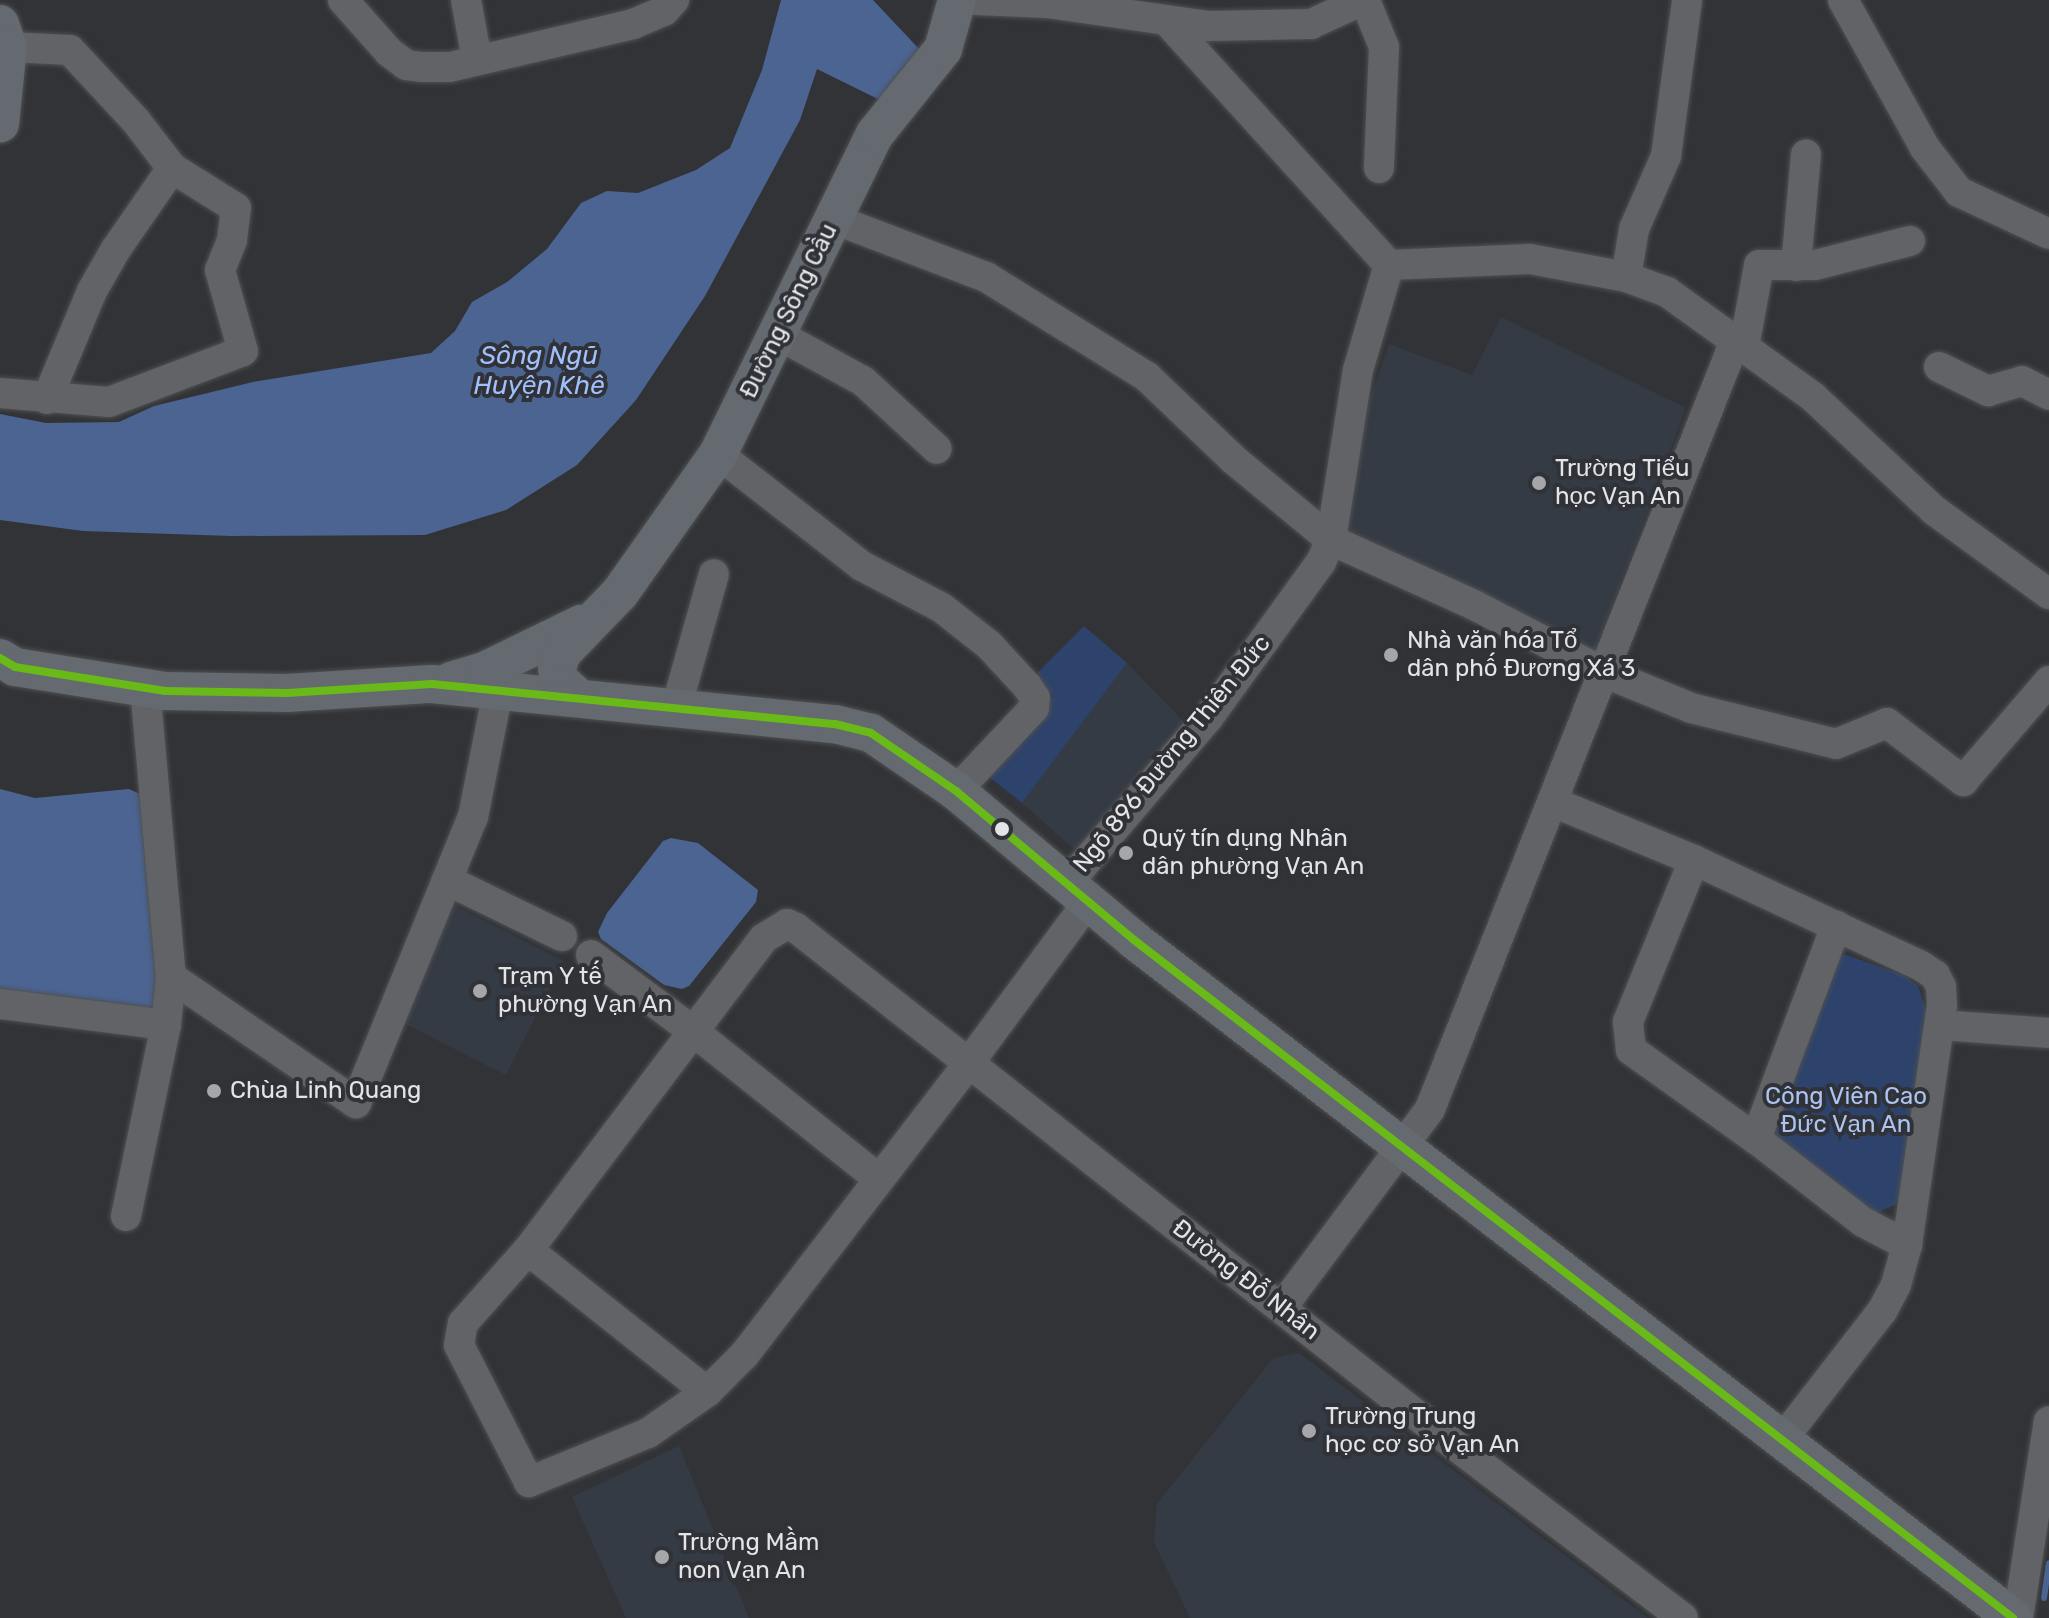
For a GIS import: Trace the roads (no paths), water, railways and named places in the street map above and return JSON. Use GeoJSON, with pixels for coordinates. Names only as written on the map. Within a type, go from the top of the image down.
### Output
{"type":"FeatureCollection","features":[{"type":"Feature","properties":{"kind":"main road","name":"Đường Sông Cầu"},"geometry":{"type":"LineString","coordinates":[[579,698],[561,684],[559,660],[566,648],[620,593],[718,454],[875,134],[943,49],[957,0]]}},
{"type":"Feature","properties":{"kind":"main road"},"geometry":{"type":"LineString","coordinates":[[0,124],[4,36]]}},
{"type":"Feature","properties":{"kind":"main road","name":"Đường Sông Cầu"},"geometry":{"type":"LineString","coordinates":[[432,684],[484,671],[601,613]]}},
{"type":"Feature","properties":{"kind":"main road"},"geometry":{"type":"LineString","coordinates":[[5,666],[145,687],[217,693],[287,693],[432,684],[852,726],[885,741],[956,791],[1078,893],[1399,1147],[2015,1618]]}},
{"type":"Feature","properties":{"kind":"street"},"geometry":{"type":"LineString","coordinates":[[343,0],[367,30],[406,65],[450,67],[620,13],[664,11],[674,0]]}},
{"type":"Feature","properties":{"kind":"street"},"geometry":{"type":"LineString","coordinates":[[466,0],[477,60]]}},
{"type":"Feature","properties":{"kind":"street"},"geometry":{"type":"LineString","coordinates":[[976,0],[1047,3],[1209,26],[1311,24],[1364,0],[1384,47],[1379,168]]}},
{"type":"Feature","properties":{"kind":"street"},"geometry":{"type":"LineString","coordinates":[[1626,277],[1634,229],[1666,156],[1687,0]]}},
{"type":"Feature","properties":{"kind":"street"},"geometry":{"type":"LineString","coordinates":[[1843,0],[1925,148],[1959,192],[2049,234]]}},
{"type":"Feature","properties":{"kind":"street"},"geometry":{"type":"LineString","coordinates":[[1166,20],[1389,265],[1530,259],[1626,277],[1667,292],[1813,397],[1935,511],[2049,594]]}},
{"type":"Feature","properties":{"kind":"street"},"geometry":{"type":"LineString","coordinates":[[0,393],[109,402],[243,351],[220,270],[232,240],[236,208],[172,168],[136,121],[70,50],[4,36]]}},
{"type":"Feature","properties":{"kind":"street"},"geometry":{"type":"LineString","coordinates":[[1796,266],[1806,154]]}},
{"type":"Feature","properties":{"kind":"street"},"geometry":{"type":"LineString","coordinates":[[47,399],[92,291],[116,249],[172,168]]}},
{"type":"Feature","properties":{"kind":"street"},"geometry":{"type":"LineString","coordinates":[[834,219],[986,277],[1147,377],[1233,459],[1331,540],[1474,605],[1603,672],[1691,708],[1836,744],[1887,723],[1963,781],[2049,681]]}},
{"type":"Feature","properties":{"kind":"street"},"geometry":{"type":"LineString","coordinates":[[1282,1307],[1399,1147],[1421,1122],[1441,1086],[1603,672],[1740,344],[1759,265],[1815,265],[1910,241]]}},
{"type":"Feature","properties":{"kind":"street","name":"Ngõ 896 Đường Thiên Đức"},"geometry":{"type":"LineString","coordinates":[[1078,893],[1321,562],[1331,540],[1358,370],[1389,265]]}},
{"type":"Feature","properties":{"kind":"street"},"geometry":{"type":"LineString","coordinates":[[777,334],[863,381],[937,449]]}},
{"type":"Feature","properties":{"kind":"street"},"geometry":{"type":"LineString","coordinates":[[1939,367],[1988,391],[2022,381],[2049,395]]}},
{"type":"Feature","properties":{"kind":"street"},"geometry":{"type":"LineString","coordinates":[[718,454],[862,566],[942,608],[989,645],[1027,686],[1035,698],[1034,708],[956,791]]}},
{"type":"Feature","properties":{"kind":"street"},"geometry":{"type":"LineString","coordinates":[[676,708],[714,574]]}},
{"type":"Feature","properties":{"kind":"street"},"geometry":{"type":"LineString","coordinates":[[126,1216],[166,1025],[171,977],[145,687]]}},
{"type":"Feature","properties":{"kind":"street"},"geometry":{"type":"LineString","coordinates":[[171,977],[356,1103],[473,817],[498,691]]}},
{"type":"Feature","properties":{"kind":"street"},"geometry":{"type":"LineString","coordinates":[[1553,802],[1694,860],[1836,926],[1935,975],[1941,987],[1940,1025],[1907,1245],[1896,1285],[1882,1311],[1782,1440]]}},
{"type":"Feature","properties":{"kind":"street"},"geometry":{"type":"LineString","coordinates":[[1694,860],[1634,1003],[1627,1038],[1639,1059],[1756,1139],[1863,1222],[1907,1245]]}},
{"type":"Feature","properties":{"kind":"street"},"geometry":{"type":"LineString","coordinates":[[447,880],[562,936]]}},
{"type":"Feature","properties":{"kind":"street"},"geometry":{"type":"LineString","coordinates":[[693,1031],[528,1250],[476,1305],[459,1335],[459,1345],[529,1482],[648,1433],[707,1392],[744,1355],[969,1063],[1078,893]]}},
{"type":"Feature","properties":{"kind":"street","name":"Đường Đỗ Nhân"},"geometry":{"type":"LineString","coordinates":[[693,1031],[764,938],[787,924],[796,928],[1447,1439],[1683,1618]]}},
{"type":"Feature","properties":{"kind":"street"},"geometry":{"type":"LineString","coordinates":[[1756,1139],[1836,926]]}},
{"type":"Feature","properties":{"kind":"street"},"geometry":{"type":"LineString","coordinates":[[591,955],[693,1031],[879,1179]]}},
{"type":"Feature","properties":{"kind":"street"},"geometry":{"type":"LineString","coordinates":[[0,1004],[166,1025]]}},
{"type":"Feature","properties":{"kind":"street"},"geometry":{"type":"LineString","coordinates":[[1940,1025],[2049,1033]]}},
{"type":"Feature","properties":{"kind":"street"},"geometry":{"type":"LineString","coordinates":[[528,1250],[707,1392]]}},
{"type":"Feature","properties":{"kind":"street"},"geometry":{"type":"LineString","coordinates":[[2015,1618],[2049,1421]]}},
{"type":"Feature","properties":{"kind":"water","name":"Sông Ngũ Huyện Khê"},"geometry":{"type":"Polygon","coordinates":[[[781,0],[873,0],[921,51],[884,102],[817,69],[800,120],[705,296],[636,400],[577,465],[506,510],[425,535],[231,536],[83,531],[0,520],[0,414],[46,423],[119,422],[154,406],[253,382],[431,353],[455,331],[472,302],[507,282],[547,249],[581,203],[607,191],[638,193],[696,170],[730,148],[762,70],[781,0]]]}},
{"type":"Feature","properties":{"kind":"water"},"geometry":{"type":"Polygon","coordinates":[[[0,789],[35,798],[129,789],[142,795],[160,996],[151,1008],[141,1012],[0,994],[0,789]]]}},
{"type":"Feature","properties":{"kind":"water"},"geometry":{"type":"Polygon","coordinates":[[[671,838],[698,843],[758,890],[756,902],[689,986],[682,989],[664,985],[601,939],[598,932],[607,913],[663,841],[671,838]]]}},
{"type":"Feature","properties":{"kind":"waterway"},"geometry":{"type":"LineString","coordinates":[[2044,1598],[2049,1563]]}},
{"type":"Feature","properties":{"kind":"place","name":"Trường Tiểu học Vạn An"},"geometry":{"type":"Point","coordinates":[1539,483]}},
{"type":"Feature","properties":{"kind":"place","name":"Nhà văn hóa Tổ dân phố Đương Xá 3"},"geometry":{"type":"Point","coordinates":[1391,655]}},
{"type":"Feature","properties":{"kind":"place","name":"Quỹ tín dụng Nhân dân phường Vạn An"},"geometry":{"type":"Point","coordinates":[1126,853]}},
{"type":"Feature","properties":{"kind":"place","name":"Trạm Y tế phường Vạn An"},"geometry":{"type":"Point","coordinates":[480,991]}},
{"type":"Feature","properties":{"kind":"place","name":"Chùa Linh Quang"},"geometry":{"type":"Point","coordinates":[214,1091]}},
{"type":"Feature","properties":{"kind":"place","name":"Trường Trung học cơ sở Vạn An"},"geometry":{"type":"Point","coordinates":[1309,1431]}},
{"type":"Feature","properties":{"kind":"place","name":"Trường Mầm non Vạn An"},"geometry":{"type":"Point","coordinates":[662,1557]}},
{"type":"Feature","properties":{"kind":"park label","name":"Công Viên Cao Đức Vạn An"},"geometry":{"type":"Point","coordinates":[1846,1111]}}]}
